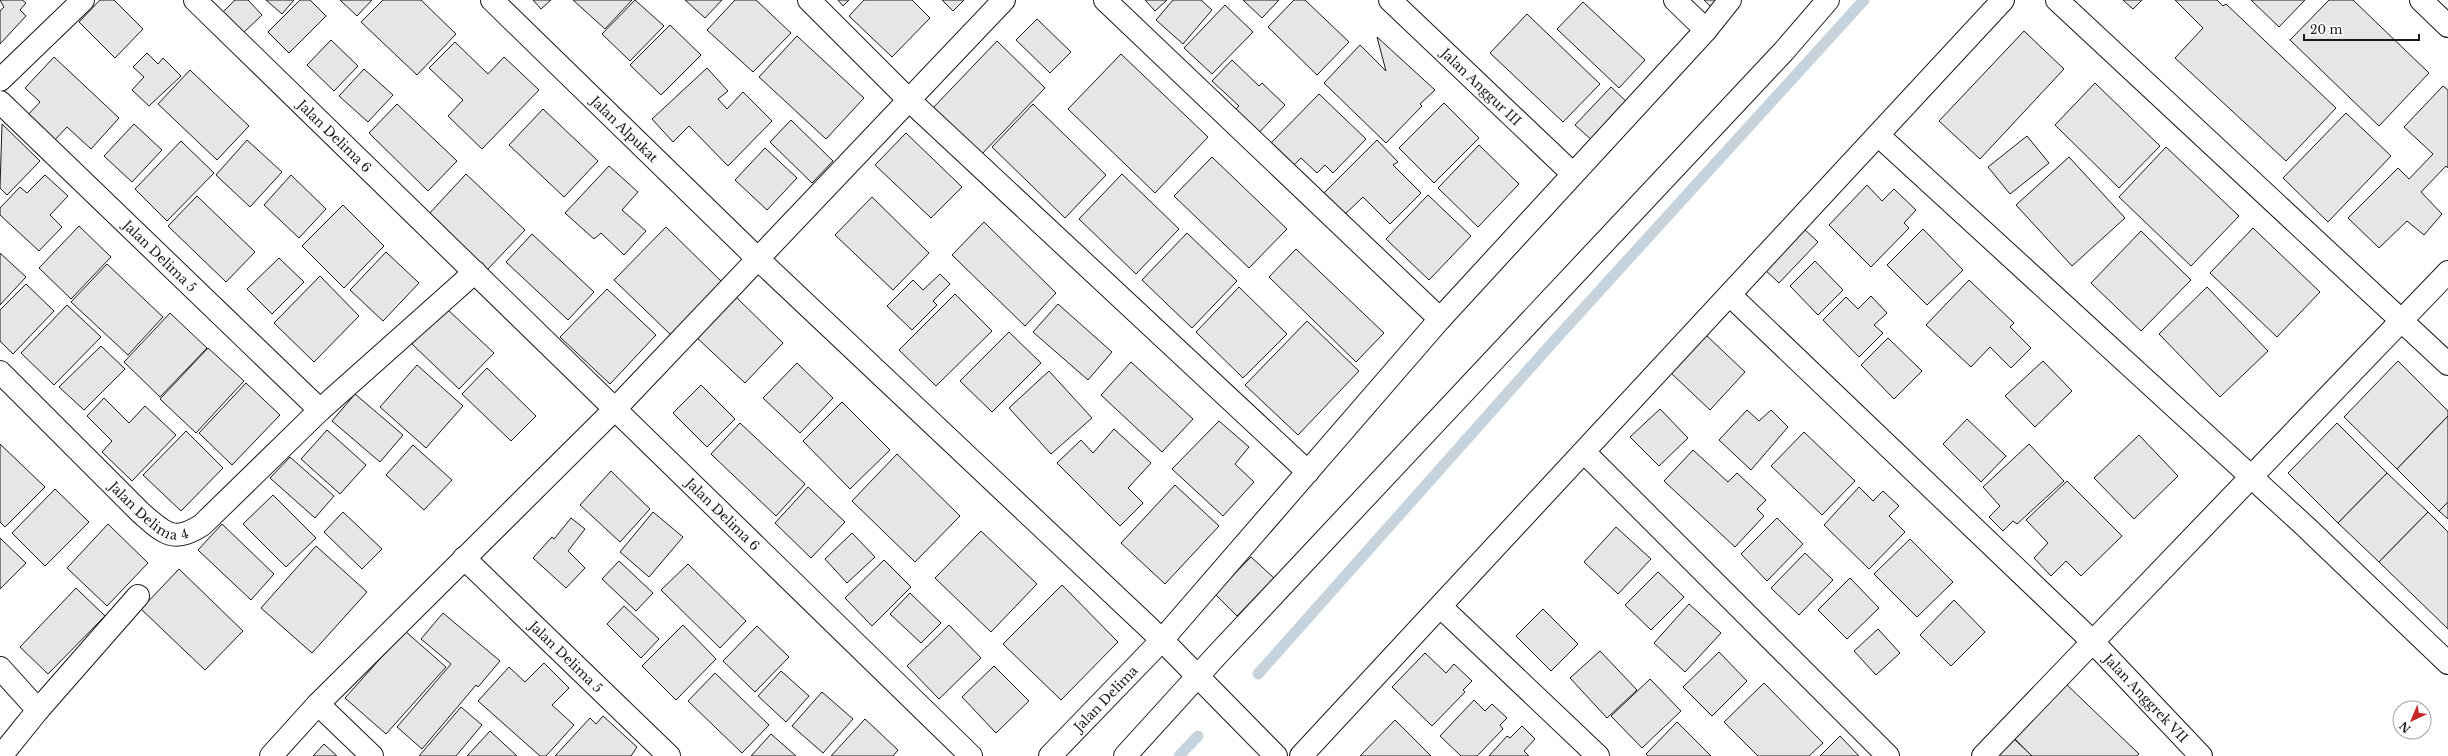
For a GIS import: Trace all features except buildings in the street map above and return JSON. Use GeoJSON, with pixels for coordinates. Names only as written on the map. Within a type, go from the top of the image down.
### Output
{"type":"FeatureCollection","features":[{"type":"Feature","properties":{"kind":"street"},"geometry":{"type":"LineString","coordinates":[[0,80],[84,0]]}},
{"type":"Feature","properties":{"kind":"street","name":"Jalan Delima 6"},"geometry":{"type":"LineString","coordinates":[[195,0],[616,408],[971,756]]}},
{"type":"Feature","properties":{"kind":"street","name":"Jalan Alpukat"},"geometry":{"type":"LineString","coordinates":[[492,0],[757,258],[1162,640],[1196,677],[1276,756]]}},
{"type":"Feature","properties":{"kind":"street"},"geometry":{"type":"LineString","coordinates":[[809,0],[908,99],[1308,472]]}},
{"type":"Feature","properties":{"kind":"street"},"geometry":{"type":"LineString","coordinates":[[271,756],[318,704],[616,408],[908,99],[1004,0]]}},
{"type":"Feature","properties":{"kind":"street"},"geometry":{"type":"LineString","coordinates":[[1105,0],[1440,319]]}},
{"type":"Feature","properties":{"kind":"street","name":"Jalan Anggur III"},"geometry":{"type":"LineString","coordinates":[[1390,0],[1573,174]]}},
{"type":"Feature","properties":{"kind":"street"},"geometry":{"type":"LineString","coordinates":[[1675,0],[1706,30]]}},
{"type":"Feature","properties":{"kind":"street","name":"Jalan Delima"},"geometry":{"type":"LineString","coordinates":[[1050,756],[1162,640],[1440,319],[1706,30],[1730,0]]}},
{"type":"Feature","properties":{"kind":"street"},"geometry":{"type":"LineString","coordinates":[[1125,756],[1196,677],[1784,51],[1828,0]]}},
{"type":"Feature","properties":{"kind":"street"},"geometry":{"type":"LineString","coordinates":[[1301,756],[1731,296],[2003,0]]}},
{"type":"Feature","properties":{"kind":"street"},"geometry":{"type":"LineString","coordinates":[[2057,0],[2448,364]]}},
{"type":"Feature","properties":{"kind":"street"},"geometry":{"type":"LineString","coordinates":[[2421,0],[2448,26]]}},
{"type":"Feature","properties":{"kind":"street","name":"Jalan Delima 5"},"geometry":{"type":"LineString","coordinates":[[0,102],[320,410]]}},
{"type":"Feature","properties":{"kind":"street"},"geometry":{"type":"LineString","coordinates":[[1878,135],[2250,476],[2448,663]]}},
{"type":"Feature","properties":{"kind":"street"},"geometry":{"type":"LineString","coordinates":[[320,410],[476,272]]}},
{"type":"Feature","properties":{"kind":"street"},"geometry":{"type":"LineString","coordinates":[[1983,756],[2250,476],[2448,272]]}},
{"type":"Feature","properties":{"kind":"street","name":"Jalan Anggrek VII"},"geometry":{"type":"LineString","coordinates":[[1731,296],[2092,641],[2201,756]]}},
{"type":"Feature","properties":{"kind":"street","name":"Jalan Delima 4"},"geometry":{"type":"LineString","coordinates":[[0,372],[140,512],[156,526],[173,535],[187,535],[202,525],[320,410]]}},
{"type":"Feature","properties":{"kind":"street"},"geometry":{"type":"LineString","coordinates":[[1584,452],[1888,756]]}},
{"type":"Feature","properties":{"kind":"street","name":"Jalan Delima 5"},"geometry":{"type":"LineString","coordinates":[[464,558],[669,756]]}},
{"type":"Feature","properties":{"kind":"street"},"geometry":{"type":"LineString","coordinates":[[2,756],[38,710],[138,596]]}},
{"type":"Feature","properties":{"kind":"street"},"geometry":{"type":"LineString","coordinates":[[1441,607],[1598,756]]}},
{"type":"Feature","properties":{"kind":"street"},"geometry":{"type":"LineString","coordinates":[[0,668],[38,710]]}},
{"type":"Feature","properties":{"kind":"street"},"geometry":{"type":"LineString","coordinates":[[318,704],[372,756]]}},
{"type":"Feature","properties":{"kind":"waterway"},"geometry":{"type":"LineString","coordinates":[[1258,674],[1553,342],[1864,0]]}},
{"type":"Feature","properties":{"kind":"waterway"},"geometry":{"type":"LineString","coordinates":[[1179,756],[1198,736]]}}]}
